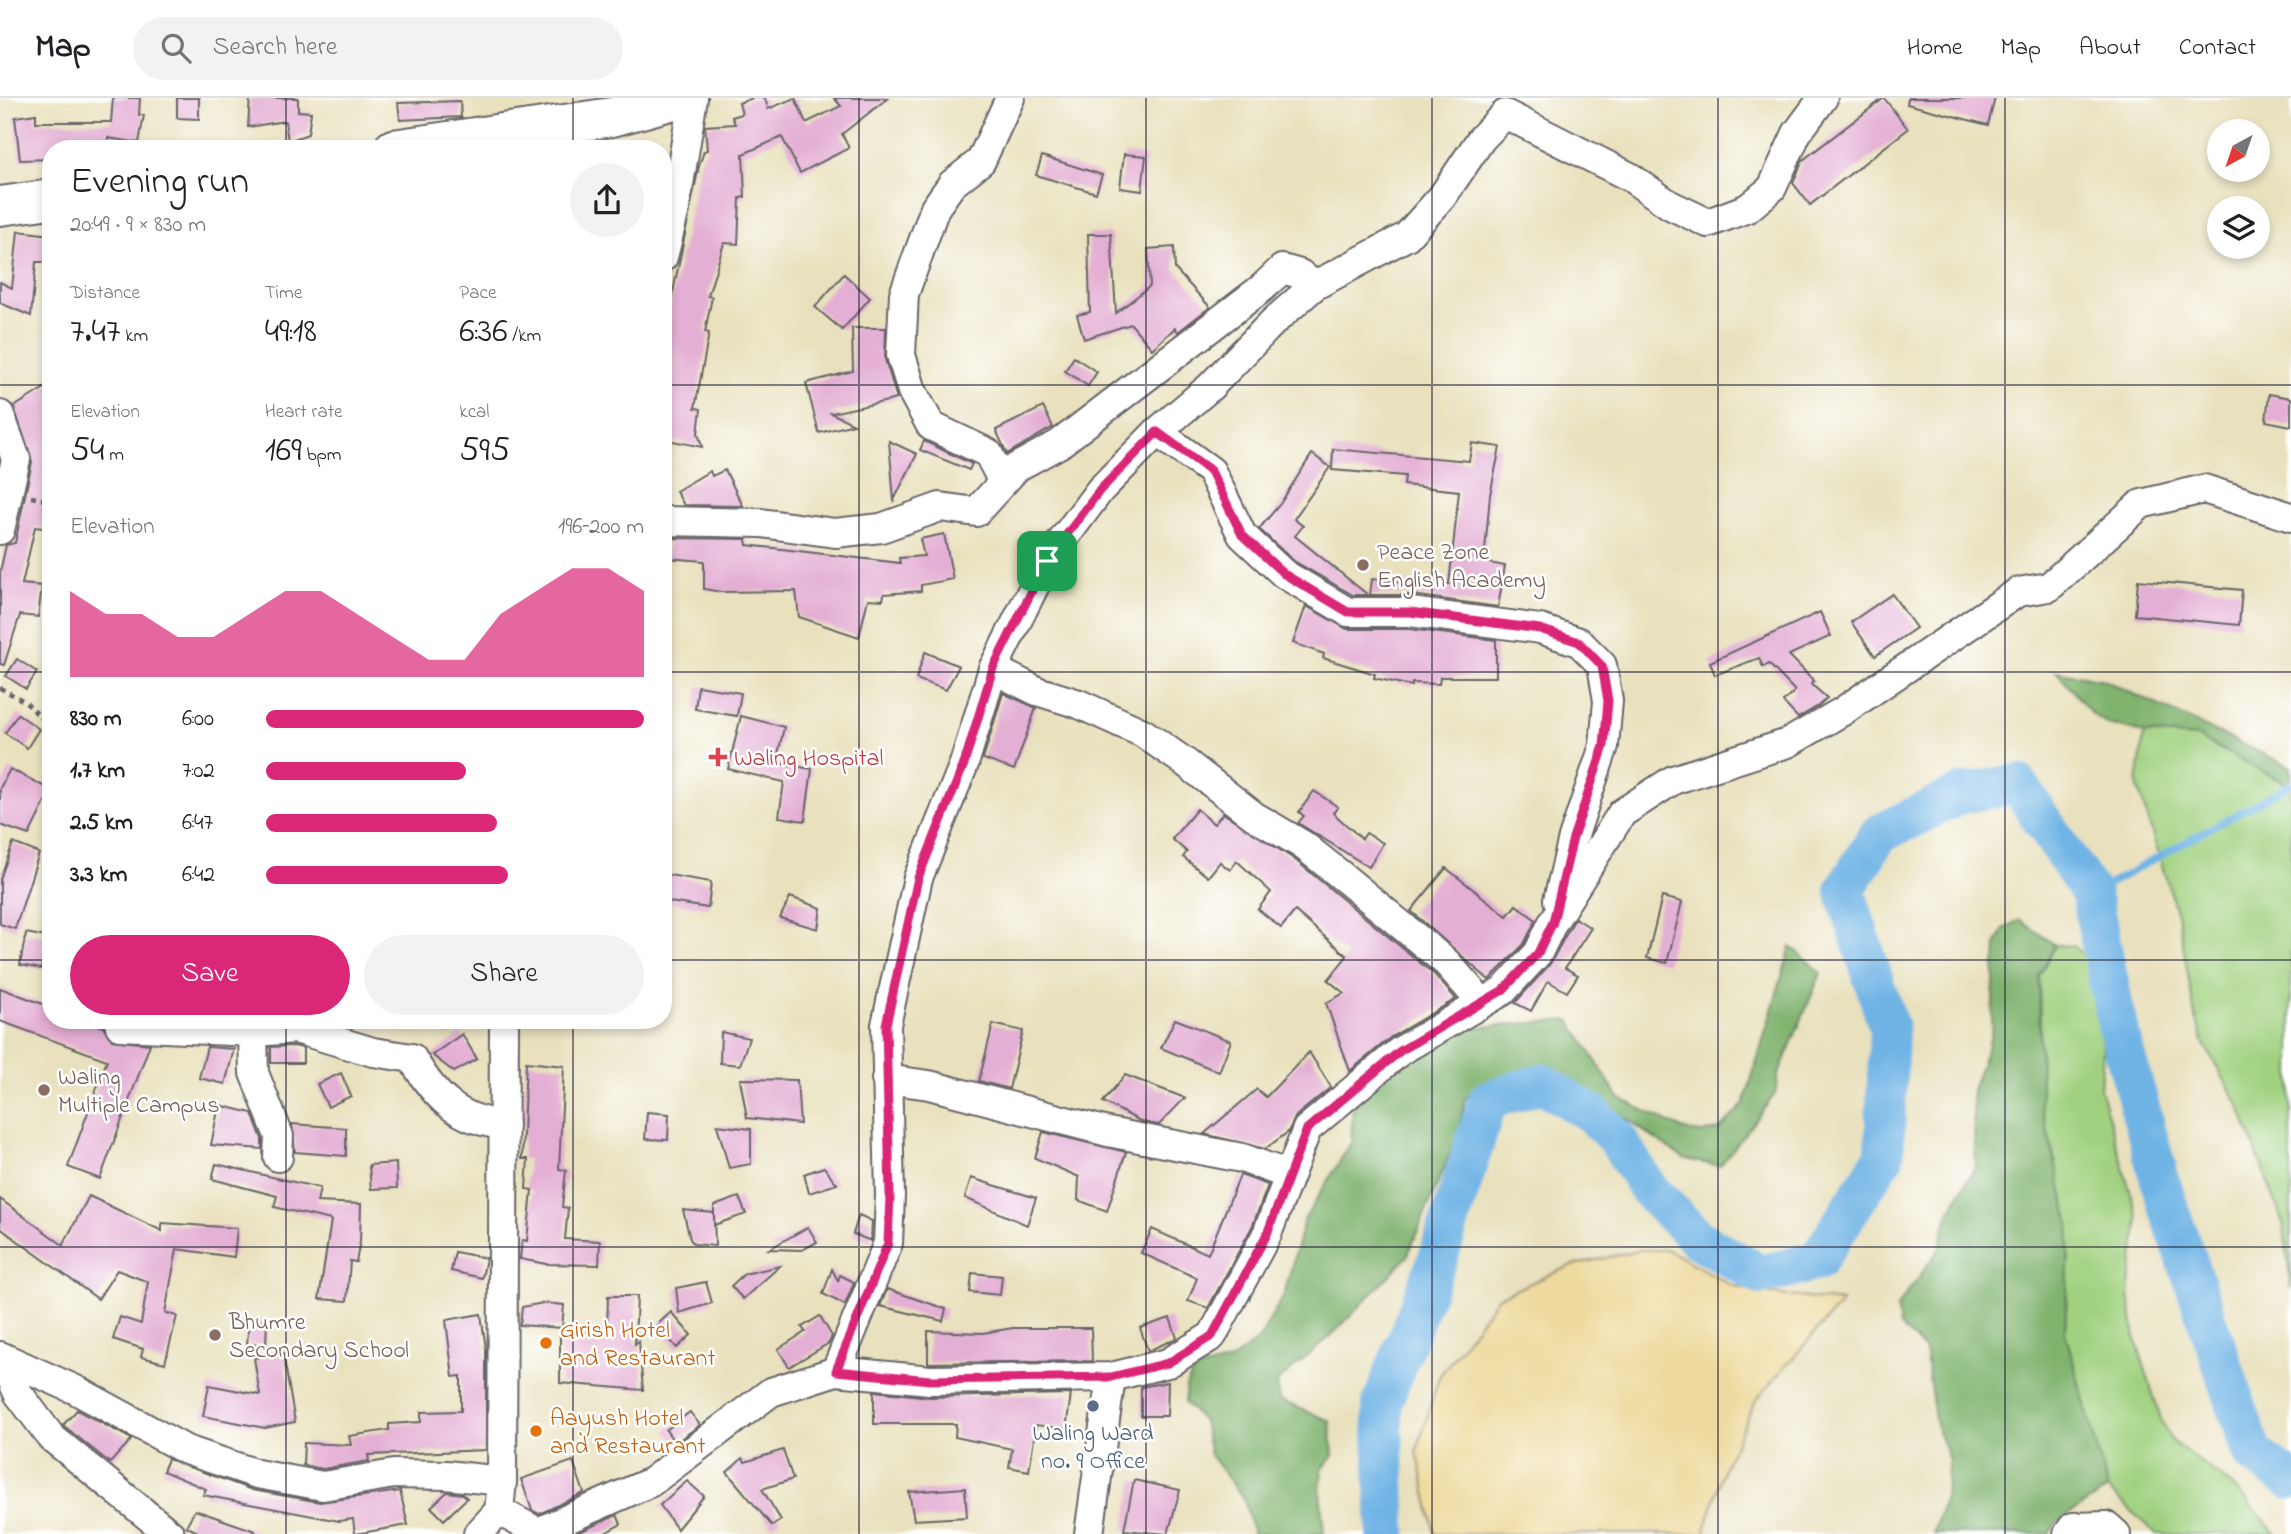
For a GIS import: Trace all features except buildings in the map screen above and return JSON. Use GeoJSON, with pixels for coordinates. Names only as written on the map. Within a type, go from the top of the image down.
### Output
{"type":"FeatureCollection","features":[{"type":"Feature","properties":{"kind":"highway"},"geometry":{"type":"LineString","coordinates":[[455,140],[612,117],[681,98]]}},
{"type":"Feature","properties":{"kind":"highway"},"geometry":{"type":"LineString","coordinates":[[0,206],[42,200]]}},
{"type":"Feature","properties":{"kind":"street"},"geometry":{"type":"LineString","coordinates":[[672,221],[693,98]]}},
{"type":"Feature","properties":{"kind":"street"},"geometry":{"type":"LineString","coordinates":[[1003,482],[988,453],[931,426],[912,391],[901,355],[905,294],[935,208],[952,184],[981,161],[1010,98]]}},
{"type":"Feature","properties":{"kind":"street"},"geometry":{"type":"LineString","coordinates":[[836,1371],[888,1243],[890,1196],[886,1025],[918,878],[964,764],[993,668],[1047,561],[1100,490],[1157,432],[1210,387],[1314,286],[1407,236],[1442,197],[1481,139],[1505,114],[1630,177],[1670,205],[1708,223],[1748,208],[1772,188],[1797,133],[1823,98]]}},
{"type":"Feature","properties":{"kind":"street"},"geometry":{"type":"LineString","coordinates":[[672,521],[761,523],[847,531],[881,527],[940,508],[976,512],[1017,467],[1059,444],[1282,269],[1300,274],[1314,286]]}},
{"type":"Feature","properties":{"kind":"street"},"geometry":{"type":"LineString","coordinates":[[0,415],[16,459],[0,530]]}},
{"type":"Feature","properties":{"kind":"street"},"geometry":{"type":"LineString","coordinates":[[1157,432],[1211,471],[1242,535],[1284,574],[1348,612],[1410,612],[1540,629],[1579,642],[1602,666],[1608,701],[1604,746],[1573,838],[1553,922]]}},
{"type":"Feature","properties":{"kind":"street"},"geometry":{"type":"LineString","coordinates":[[499,1511],[538,1532],[564,1522],[651,1482],[771,1392],[836,1371],[930,1380],[1111,1377],[1168,1363],[1212,1336],[1267,1234],[1307,1129],[1400,1051],[1503,990],[1538,953],[1553,922],[1622,813],[1673,780],[1788,743],[1843,711],[2018,592],[2049,587],[2141,504],[2204,489],[2291,517]]}},
{"type":"Feature","properties":{"kind":"street"},"geometry":{"type":"LineString","coordinates":[[993,668],[1037,691],[1079,704],[1143,733],[1254,816],[1303,845],[1447,963],[1482,1003]]}},
{"type":"Feature","properties":{"kind":"street"},"geometry":{"type":"LineString","coordinates":[[186,1029],[253,1032],[296,1029],[373,1052],[412,1058],[429,1087],[458,1112],[485,1123],[504,1125]]}},
{"type":"Feature","properties":{"kind":"street"},"geometry":{"type":"LineString","coordinates":[[478,1534],[499,1511],[502,1481],[504,1029]]}},
{"type":"Feature","properties":{"kind":"street"},"geometry":{"type":"LineString","coordinates":[[253,1032],[254,1073],[279,1136],[278,1157]]}},
{"type":"Feature","properties":{"kind":"street"},"geometry":{"type":"LineString","coordinates":[[886,1079],[929,1084],[1108,1132],[1242,1158],[1289,1174]]}},
{"type":"Feature","properties":{"kind":"street"},"geometry":{"type":"LineString","coordinates":[[1,1356],[76,1390],[186,1450],[257,1474],[323,1486],[394,1474],[446,1475],[502,1481]]}},
{"type":"Feature","properties":{"kind":"street"},"geometry":{"type":"LineString","coordinates":[[1,1356],[18,1393],[51,1437],[170,1534]]}},
{"type":"Feature","properties":{"kind":"street"},"geometry":{"type":"LineString","coordinates":[[1089,1534],[1111,1377]]}},
{"type":"Feature","properties":{"kind":"street"},"geometry":{"type":"LineString","coordinates":[[2068,1534],[2073,1527],[2095,1526],[2106,1526],[2116,1534]]}},
{"type":"Feature","properties":{"kind":"path"},"geometry":{"type":"LineString","coordinates":[[0,688],[24,701],[42,718]]}},
{"type":"Feature","properties":{"kind":"green space"},"geometry":{"type":"Polygon","coordinates":[[[2056,671],[2104,680],[2291,767],[2291,786],[2198,737],[2144,733],[2108,724],[2092,714],[2056,671]]]}},
{"type":"Feature","properties":{"kind":"green space"},"geometry":{"type":"Polygon","coordinates":[[[2144,733],[2198,737],[2291,786],[2291,1289],[2284,1226],[2240,1107],[2203,1042],[2194,1010],[2179,921],[2137,784],[2144,733]]]}},
{"type":"Feature","properties":{"kind":"green space"},"geometry":{"type":"Polygon","coordinates":[[[2020,920],[2055,945],[2039,976],[2041,1103],[2070,1225],[2065,1332],[2108,1489],[2057,1522],[2049,1534],[1933,1534],[1945,1497],[1949,1460],[1936,1426],[1925,1350],[1900,1326],[1897,1307],[1939,1249],[1949,1212],[1976,1165],[1972,1090],[1991,1037],[1996,945],[2004,929],[2020,920]]]}},
{"type":"Feature","properties":{"kind":"green space"},"geometry":{"type":"Polygon","coordinates":[[[2055,945],[2074,946],[2086,958],[2103,1049],[2100,1088],[2138,1218],[2129,1295],[2134,1333],[2162,1423],[2171,1440],[2232,1485],[2277,1534],[2156,1534],[2108,1489],[2065,1332],[2070,1225],[2041,1103],[2039,976],[2055,945]]]}},
{"type":"Feature","properties":{"kind":"green space"},"geometry":{"type":"Polygon","coordinates":[[[1791,946],[1821,973],[1778,1075],[1775,1094],[1720,1166],[1684,1159],[1568,1078],[1531,1074],[1478,1087],[1465,1099],[1458,1135],[1407,1257],[1333,1334],[1277,1382],[1279,1400],[1330,1421],[1333,1456],[1322,1470],[1320,1489],[1324,1534],[1253,1534],[1244,1499],[1210,1455],[1203,1421],[1185,1403],[1186,1386],[1194,1370],[1230,1361],[1259,1339],[1284,1295],[1304,1220],[1351,1143],[1353,1107],[1373,1078],[1466,1028],[1570,1020],[1619,1098],[1684,1130],[1701,1133],[1719,1130],[1744,1104],[1791,946]]]}},
{"type":"Feature","properties":{"kind":"sand"},"geometry":{"type":"Polygon","coordinates":[[[1640,1250],[1668,1250],[1733,1286],[1764,1293],[1842,1302],[1756,1400],[1724,1467],[1704,1534],[1435,1534],[1417,1451],[1439,1377],[1498,1297],[1570,1266],[1640,1250]]]}},
{"type":"Feature","properties":{"kind":"waterway"},"geometry":{"type":"LineString","coordinates":[[1387,1534],[1382,1403],[1438,1258],[1488,1100],[1542,1083],[1592,1114],[1617,1139],[1649,1190],[1699,1240],[1761,1275],[1817,1261],[1884,1157],[1889,1029],[1845,890],[1879,834],[1961,794],[2018,784],[2091,894],[2118,1028],[2163,1191],[2253,1454],[2291,1480]]}},
{"type":"Feature","properties":{"kind":"waterway"},"geometry":{"type":"LineString","coordinates":[[2091,894],[2291,784]]}},
{"type":"Feature","properties":{"kind":"place","name":"Peace Zone English Academy"},"geometry":{"type":"Point","coordinates":[1363,565]}},
{"type":"Feature","properties":{"kind":"place","name":"Waling Hospital"},"geometry":{"type":"Point","coordinates":[718,757]}},
{"type":"Feature","properties":{"kind":"place","name":"Waling Multiple Campus"},"geometry":{"type":"Point","coordinates":[44,1090]}},
{"type":"Feature","properties":{"kind":"place","name":"Bhumre Secondary School"},"geometry":{"type":"Point","coordinates":[215,1335]}},
{"type":"Feature","properties":{"kind":"place","name":"Girish Hotel and Restaurant"},"geometry":{"type":"Point","coordinates":[546,1343]}},
{"type":"Feature","properties":{"kind":"place","name":"Waling Ward no. 9 Office"},"geometry":{"type":"Point","coordinates":[1093,1406]}},
{"type":"Feature","properties":{"kind":"place","name":"Aayush Hotel and Restaurant"},"geometry":{"type":"Point","coordinates":[536,1431]}},
{"type":"Feature","properties":{"kind":"route"},"geometry":{"type":"LineString","coordinates":[[1157,432],[1211,471],[1242,535],[1284,574],[1348,612],[1410,612],[1540,629],[1579,642],[1602,666],[1608,701],[1604,746],[1573,838],[1553,922],[1538,953],[1503,990],[1400,1051],[1307,1129],[1267,1234],[1212,1336],[1168,1363],[1111,1377],[1020,1381],[930,1380],[836,1371],[888,1243],[890,1196],[886,1025],[918,878],[964,764],[993,668],[1047,561],[1100,490],[1157,432]]}}]}
